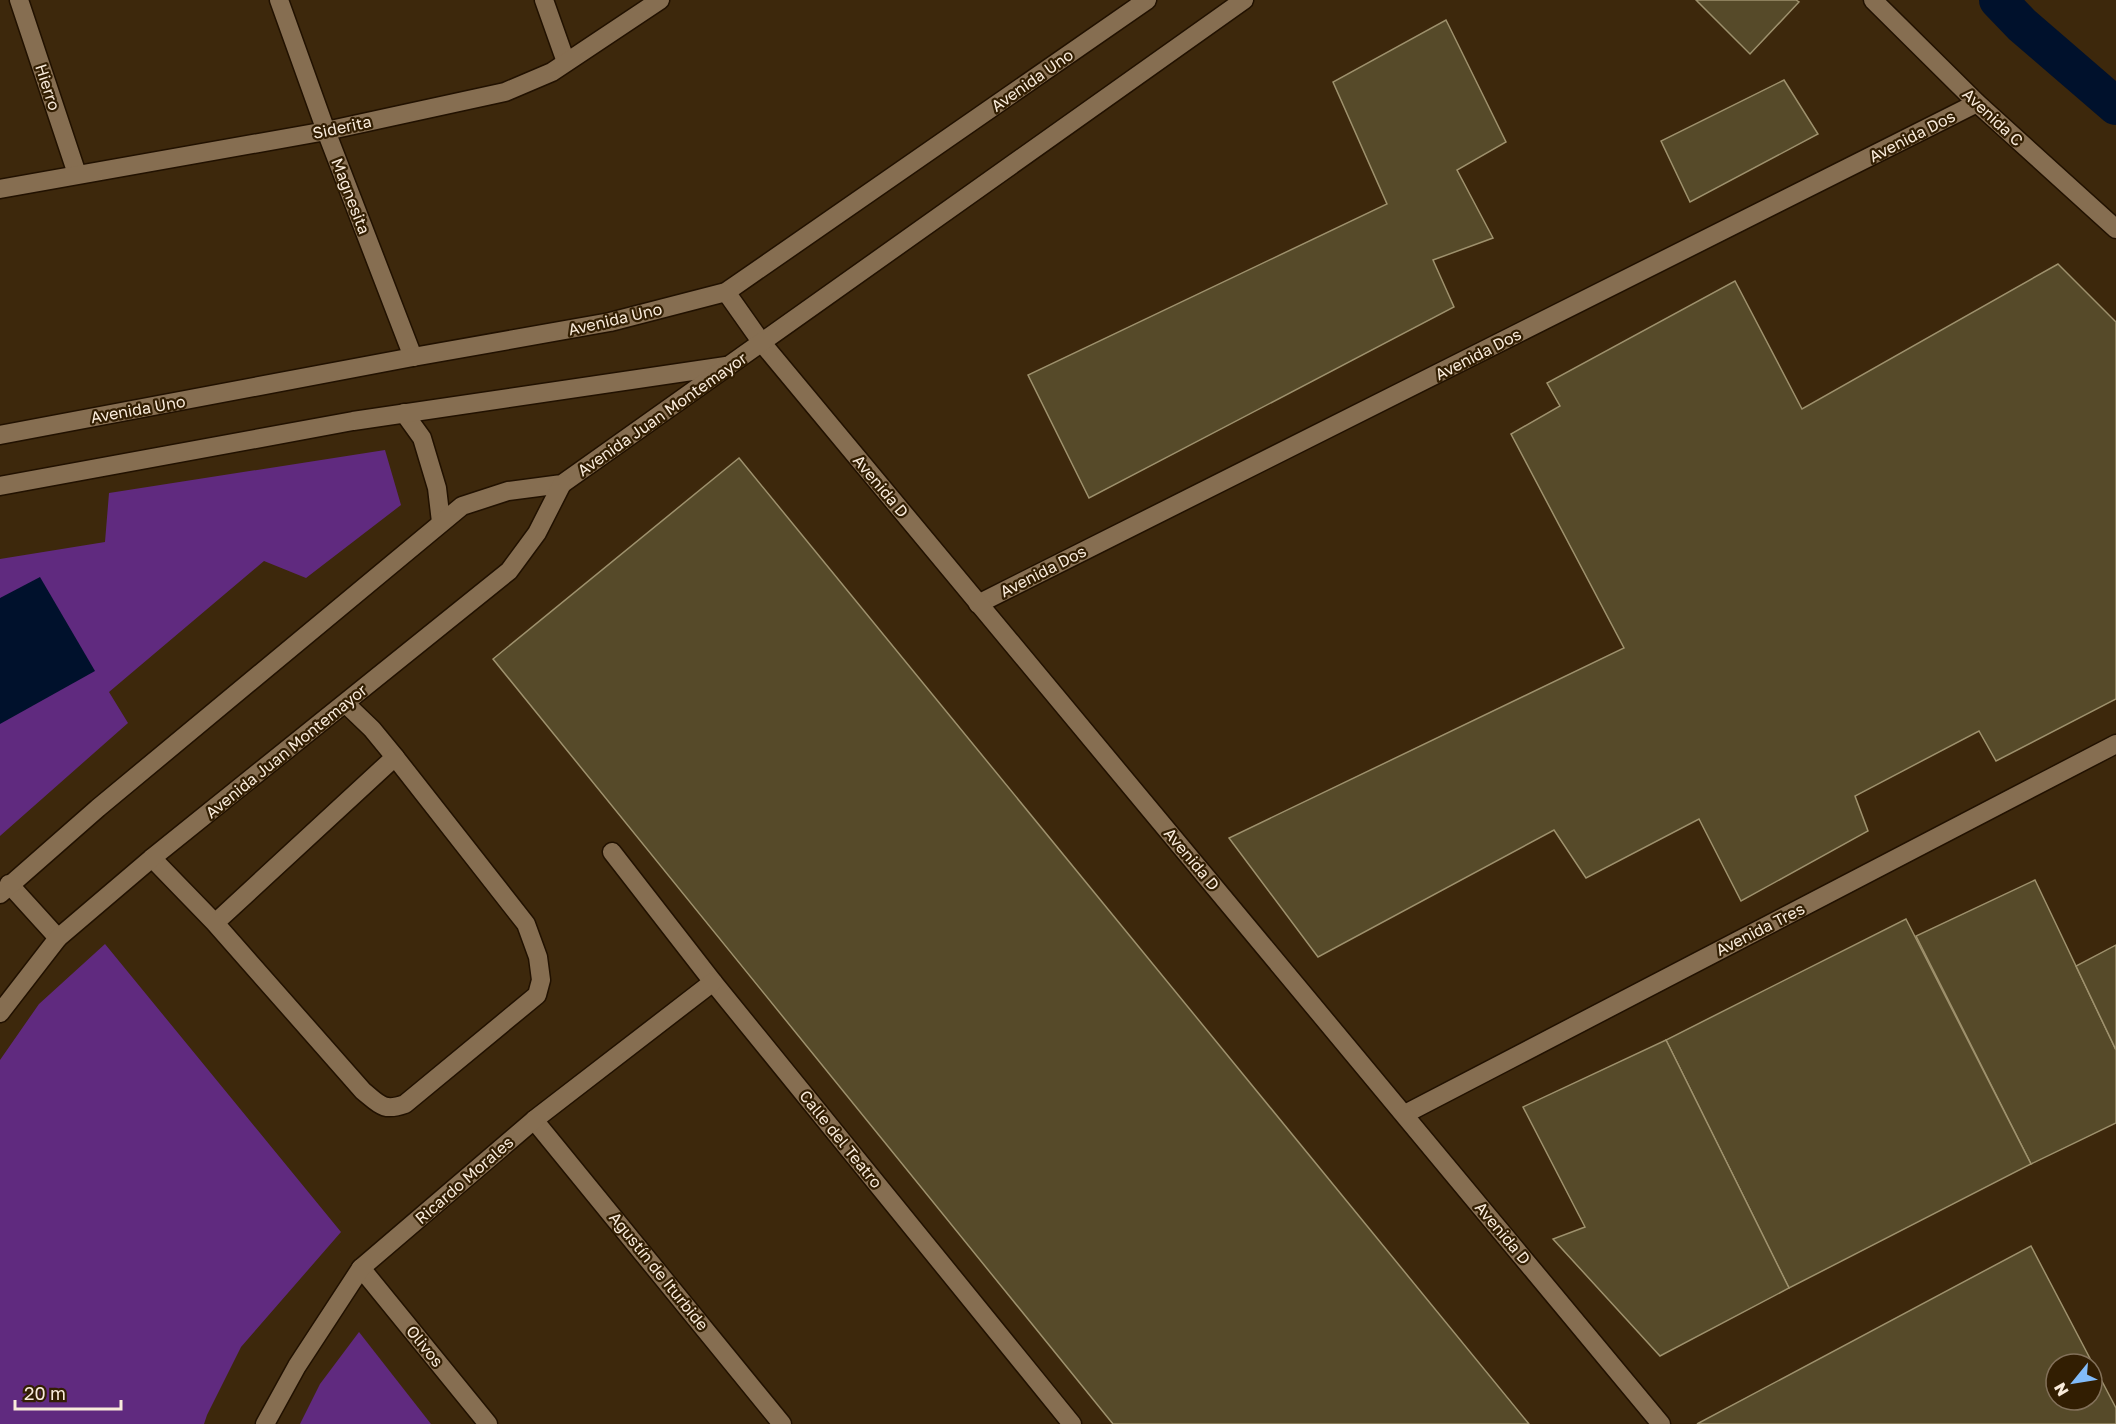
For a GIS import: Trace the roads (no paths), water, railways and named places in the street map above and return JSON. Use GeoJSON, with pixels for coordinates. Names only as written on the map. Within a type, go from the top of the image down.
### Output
{"type":"FeatureCollection","features":[{"type":"Feature","properties":{"kind":"street","name":"Hierro"},"geometry":{"type":"LineString","coordinates":[[20,0],[77,174]]}},
{"type":"Feature","properties":{"kind":"street","name":"Magnesita"},"geometry":{"type":"LineString","coordinates":[[279,0],[326,131],[413,357]]}},
{"type":"Feature","properties":{"kind":"street"},"geometry":{"type":"LineString","coordinates":[[544,0],[566,62]]}},
{"type":"Feature","properties":{"kind":"street","name":"Siderita"},"geometry":{"type":"LineString","coordinates":[[0,189],[326,131],[505,92],[552,72],[660,0]]}},
{"type":"Feature","properties":{"kind":"street","name":"Avenida Uno"},"geometry":{"type":"LineString","coordinates":[[0,435],[610,322],[726,292],[1147,0]]}},
{"type":"Feature","properties":{"kind":"street"},"geometry":{"type":"LineString","coordinates":[[762,343],[1244,0]]}},
{"type":"Feature","properties":{"kind":"street","name":"Avenida C"},"geometry":{"type":"LineString","coordinates":[[1873,0],[1977,104],[2116,229]]}},
{"type":"Feature","properties":{"kind":"street","name":"Avenida Dos"},"geometry":{"type":"LineString","coordinates":[[978,604],[1977,104]]}},
{"type":"Feature","properties":{"kind":"street","name":"Avenida D"},"geometry":{"type":"LineString","coordinates":[[726,292],[762,343],[1661,1424]]}},
{"type":"Feature","properties":{"kind":"street","name":"Avenida Juan Montemayor"},"geometry":{"type":"LineString","coordinates":[[0,1013],[58,938],[152,858],[509,571],[537,532],[562,484],[762,343]]}},
{"type":"Feature","properties":{"kind":"street"},"geometry":{"type":"LineString","coordinates":[[0,486],[341,423],[731,365]]}},
{"type":"Feature","properties":{"kind":"street"},"geometry":{"type":"LineString","coordinates":[[404,413],[422,438],[437,488],[441,522]]}},
{"type":"Feature","properties":{"kind":"street","name":"Avenida Juan Montemayor"},"geometry":{"type":"LineString","coordinates":[[4,889],[462,506],[508,491],[562,484]]}},
{"type":"Feature","properties":{"kind":"street"},"geometry":{"type":"LineString","coordinates":[[152,858],[215,923],[363,1091],[384,1107],[394,1108],[405,1104],[537,995],[541,980],[538,957],[526,924],[395,757],[372,729],[346,704]]}},
{"type":"Feature","properties":{"kind":"street","name":"Avenida Tres"},"geometry":{"type":"LineString","coordinates":[[1405,1114],[2116,744]]}},
{"type":"Feature","properties":{"kind":"street"},"geometry":{"type":"LineString","coordinates":[[215,923],[395,757]]}},
{"type":"Feature","properties":{"kind":"street","name":"Calle del Teatro"},"geometry":{"type":"LineString","coordinates":[[612,852],[713,982],[1072,1424]]}},
{"type":"Feature","properties":{"kind":"street"},"geometry":{"type":"LineString","coordinates":[[4,889],[58,938]]}},
{"type":"Feature","properties":{"kind":"street","name":"Ricardo Morales"},"geometry":{"type":"LineString","coordinates":[[265,1424],[297,1366],[361,1268],[534,1119],[713,982]]}},
{"type":"Feature","properties":{"kind":"street","name":"Agustín de Iturbide"},"geometry":{"type":"LineString","coordinates":[[534,1119],[782,1424]]}},
{"type":"Feature","properties":{"kind":"street","name":"Olivos"},"geometry":{"type":"LineString","coordinates":[[361,1268],[488,1424]]}},
{"type":"Feature","properties":{"kind":"water"},"geometry":{"type":"Polygon","coordinates":[[[40,577],[95,671],[0,724],[0,598],[40,577]]]}},
{"type":"Feature","properties":{"kind":"waterway"},"geometry":{"type":"LineString","coordinates":[[1998,0],[2022,25],[2116,106]]}}]}
